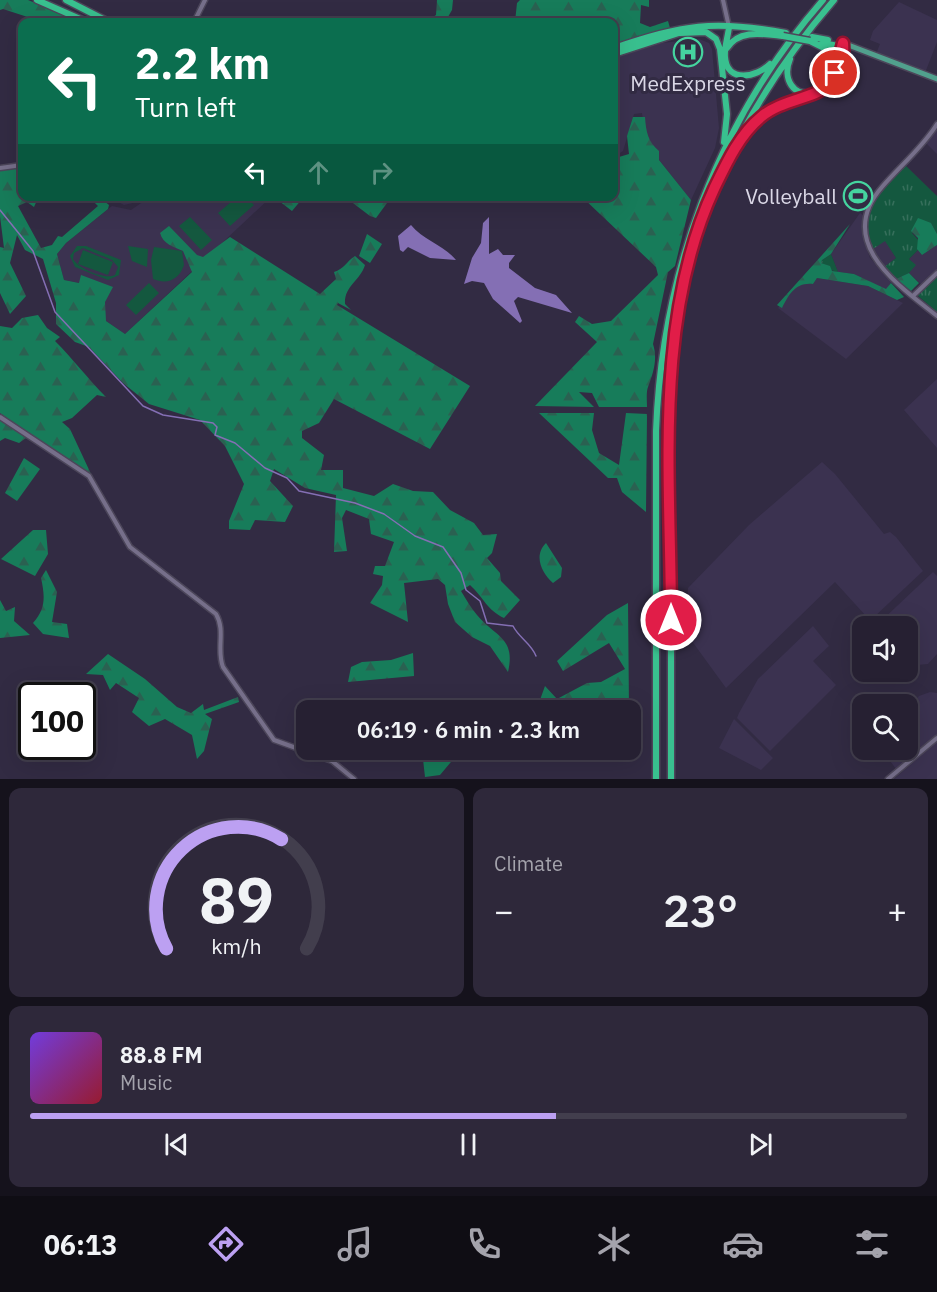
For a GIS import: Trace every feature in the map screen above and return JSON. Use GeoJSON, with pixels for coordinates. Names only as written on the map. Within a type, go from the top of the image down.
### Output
{"type":"FeatureCollection","features":[{"type":"Feature","properties":{"kind":"highway"},"geometry":{"type":"LineString","coordinates":[[37,0],[78,18]]}},
{"type":"Feature","properties":{"kind":"highway"},"geometry":{"type":"LineString","coordinates":[[66,0],[101,18]]}},
{"type":"Feature","properties":{"kind":"highway"},"geometry":{"type":"LineString","coordinates":[[680,33],[700,31],[709,33],[718,43],[723,57],[733,72],[742,76],[751,76],[767,67],[823,0]]}},
{"type":"Feature","properties":{"kind":"highway"},"geometry":{"type":"LineString","coordinates":[[710,189],[751,115],[810,37],[834,0]]}},
{"type":"Feature","properties":{"kind":"highway"},"geometry":{"type":"LineString","coordinates":[[618,53],[680,33],[728,26]]}},
{"type":"Feature","properties":{"kind":"highway"},"geometry":{"type":"LineString","coordinates":[[671,779],[672,357],[688,265],[727,131],[723,57],[728,26]]}},
{"type":"Feature","properties":{"kind":"highway"},"geometry":{"type":"LineString","coordinates":[[618,47],[673,30],[728,26],[810,37],[845,46]]}},
{"type":"Feature","properties":{"kind":"highway"},"geometry":{"type":"LineString","coordinates":[[723,57],[730,43],[741,36],[785,34]]}},
{"type":"Feature","properties":{"kind":"highway"},"geometry":{"type":"LineString","coordinates":[[810,37],[832,52],[836,70]]}},
{"type":"Feature","properties":{"kind":"highway"},"geometry":{"type":"LineString","coordinates":[[810,37],[788,63],[786,73],[790,85],[801,92],[814,92],[826,84],[836,70],[845,46]]}},
{"type":"Feature","properties":{"kind":"highway"},"geometry":{"type":"LineString","coordinates":[[656,779],[658,384],[676,279],[710,189],[741,117],[790,41]]}},
{"type":"Feature","properties":{"kind":"highway"},"geometry":{"type":"LineString","coordinates":[[710,189],[738,144],[756,121],[782,104],[823,91],[838,75],[845,46]]}},
{"type":"Feature","properties":{"kind":"main road"},"geometry":{"type":"LineString","coordinates":[[845,46],[937,81]]}},
{"type":"Feature","properties":{"kind":"street"},"geometry":{"type":"LineString","coordinates":[[196,18],[205,0]]}},
{"type":"Feature","properties":{"kind":"street"},"geometry":{"type":"LineString","coordinates":[[723,0],[728,26]]}},
{"type":"Feature","properties":{"kind":"street"},"geometry":{"type":"LineString","coordinates":[[937,123],[878,192],[867,219],[867,240],[876,261],[937,316]]}},
{"type":"Feature","properties":{"kind":"street"},"geometry":{"type":"LineString","coordinates":[[0,168],[18,166]]}},
{"type":"Feature","properties":{"kind":"street"},"geometry":{"type":"LineString","coordinates":[[914,296],[937,273]]}},
{"type":"Feature","properties":{"kind":"street"},"geometry":{"type":"LineString","coordinates":[[0,417],[84,471],[93,481],[130,548],[216,614],[221,627],[220,649],[223,668],[272,738],[332,761],[354,779]]}},
{"type":"Feature","properties":{"kind":"street"},"geometry":{"type":"LineString","coordinates":[[888,779],[937,738]]}},
{"type":"Feature","properties":{"kind":"shaded area"},"geometry":{"type":"Polygon","coordinates":[[[899,2],[937,20],[937,42],[925,73],[876,54],[880,44],[870,40],[873,31],[899,2]]]}},
{"type":"Feature","properties":{"kind":"shaded area"},"geometry":{"type":"Polygon","coordinates":[[[699,39],[709,43],[712,49],[719,128],[715,148],[691,200],[656,156],[645,137],[642,113],[634,114],[623,151],[618,154],[618,57],[662,43],[699,39]]]}},
{"type":"Feature","properties":{"kind":"shaded area"},"geometry":{"type":"Polygon","coordinates":[[[937,129],[937,154],[925,142],[937,129]]]}},
{"type":"Feature","properties":{"kind":"shaded area"},"geometry":{"type":"Polygon","coordinates":[[[116,201],[138,201],[137,202],[124,205],[116,201]]]}},
{"type":"Feature","properties":{"kind":"shaded area"},"geometry":{"type":"Polygon","coordinates":[[[144,201],[267,201],[125,334],[99,316],[110,289],[64,280],[57,254],[66,243],[112,206],[131,210],[144,201]]]}},
{"type":"Feature","properties":{"kind":"shaded area"},"geometry":{"type":"Polygon","coordinates":[[[860,213],[864,216],[864,240],[870,258],[892,282],[886,290],[854,274],[838,272],[831,254],[860,213]]]}},
{"type":"Feature","properties":{"kind":"shaded area"},"geometry":{"type":"Polygon","coordinates":[[[489,217],[489,254],[498,249],[503,255],[515,255],[509,263],[509,268],[535,288],[556,295],[572,313],[518,297],[514,301],[522,321],[520,323],[493,299],[484,283],[472,281],[464,284],[472,258],[481,243],[483,223],[489,217]]]}},
{"type":"Feature","properties":{"kind":"shaded area"},"geometry":{"type":"Polygon","coordinates":[[[411,225],[456,260],[430,258],[408,247],[403,252],[400,250],[398,236],[411,225]]]}},
{"type":"Feature","properties":{"kind":"shaded area"},"geometry":{"type":"Polygon","coordinates":[[[885,240],[896,258],[884,267],[873,249],[885,240]]]}},
{"type":"Feature","properties":{"kind":"shaded area"},"geometry":{"type":"Polygon","coordinates":[[[937,245],[937,270],[922,285],[909,273],[915,265],[909,259],[918,250],[922,255],[937,245]]]}},
{"type":"Feature","properties":{"kind":"shaded area"},"geometry":{"type":"Polygon","coordinates":[[[817,278],[868,286],[903,303],[846,359],[778,308],[793,290],[803,283],[813,284],[817,278]]]}},
{"type":"Feature","properties":{"kind":"shaded area"},"geometry":{"type":"Polygon","coordinates":[[[937,379],[937,448],[904,410],[937,379]]]}},
{"type":"Feature","properties":{"kind":"shaded area"},"geometry":{"type":"Polygon","coordinates":[[[822,462],[835,474],[884,534],[890,532],[896,537],[923,571],[875,616],[866,616],[835,582],[726,688],[686,633],[688,588],[749,525],[822,462]]]}},
{"type":"Feature","properties":{"kind":"shaded area"},"geometry":{"type":"Polygon","coordinates":[[[933,572],[937,576],[937,654],[928,664],[918,665],[918,616],[886,616],[933,572]]]}},
{"type":"Feature","properties":{"kind":"shaded area"},"geometry":{"type":"Polygon","coordinates":[[[813,626],[829,646],[813,661],[836,685],[770,751],[737,718],[758,679],[813,626]]]}},
{"type":"Feature","properties":{"kind":"shaded area"},"geometry":{"type":"Polygon","coordinates":[[[930,692],[937,693],[937,734],[918,750],[918,697],[930,692]]]}},
{"type":"Feature","properties":{"kind":"shaded area"},"geometry":{"type":"Polygon","coordinates":[[[734,719],[773,758],[761,770],[719,748],[734,719]]]}},
{"type":"Feature","properties":{"kind":"shaded area"},"geometry":{"type":"Polygon","coordinates":[[[937,742],[937,779],[894,779],[918,760],[937,742]]]}},
{"type":"Feature","properties":{"kind":"shaded area"},"geometry":{"type":"Polygon","coordinates":[[[889,760],[907,760],[896,769],[889,760]]]}},
{"type":"Feature","properties":{"kind":"green space"},"geometry":{"type":"Polygon","coordinates":[[[0,0],[28,0],[71,18],[31,18],[0,10],[0,0]]]}},
{"type":"Feature","properties":{"kind":"green space"},"geometry":{"type":"Polygon","coordinates":[[[437,0],[453,0],[452,10],[447,18],[432,18],[436,15],[437,0]]]}},
{"type":"Feature","properties":{"kind":"green space"},"geometry":{"type":"Polygon","coordinates":[[[520,0],[649,0],[649,7],[641,5],[640,23],[650,27],[668,21],[670,28],[618,44],[618,18],[515,18],[517,3],[520,0]]]}},
{"type":"Feature","properties":{"kind":"green space"},"geometry":{"type":"Polygon","coordinates":[[[633,117],[645,117],[648,136],[659,151],[659,160],[691,200],[675,266],[668,272],[653,344],[655,361],[647,389],[647,407],[599,407],[592,393],[579,392],[594,407],[535,406],[597,342],[575,322],[579,316],[592,324],[611,321],[658,275],[656,267],[586,201],[618,201],[618,159],[629,154],[627,136],[633,117]]]}},
{"type":"Feature","properties":{"kind":"green space"},"geometry":{"type":"Polygon","coordinates":[[[905,165],[937,196],[937,234],[931,223],[912,233],[919,241],[918,250],[909,259],[916,265],[909,273],[896,279],[884,267],[896,258],[885,241],[873,249],[868,237],[867,225],[874,203],[905,165]]]}},
{"type":"Feature","properties":{"kind":"green space"},"geometry":{"type":"Polygon","coordinates":[[[18,167],[18,201],[37,201],[34,207],[27,202],[18,206],[41,248],[52,245],[58,236],[62,237],[98,206],[93,201],[104,201],[109,205],[108,209],[66,243],[57,254],[64,280],[79,283],[81,275],[113,287],[105,302],[106,321],[125,334],[192,272],[183,251],[169,245],[161,237],[160,233],[169,226],[197,255],[203,257],[230,237],[320,294],[336,279],[334,272],[355,256],[365,265],[345,298],[345,304],[351,310],[338,303],[337,305],[470,386],[430,449],[334,399],[319,423],[302,431],[302,438],[324,455],[321,470],[343,470],[343,488],[374,496],[393,484],[413,491],[433,492],[450,510],[474,523],[483,535],[497,534],[492,553],[487,558],[500,573],[501,581],[520,600],[504,618],[489,607],[470,585],[461,591],[477,615],[506,644],[510,660],[508,672],[490,646],[472,637],[455,622],[448,604],[445,585],[438,579],[404,583],[408,622],[370,603],[382,585],[383,576],[373,574],[375,566],[385,566],[394,542],[371,534],[369,519],[346,510],[342,518],[347,551],[334,552],[336,495],[305,488],[274,469],[270,481],[293,506],[285,522],[255,520],[250,530],[229,529],[229,521],[244,484],[225,446],[200,420],[149,404],[123,383],[89,347],[75,342],[56,324],[56,303],[43,259],[25,250],[17,235],[10,263],[26,296],[10,314],[0,293],[0,247],[4,248],[0,216],[0,170],[18,167]]]}},
{"type":"Feature","properties":{"kind":"green space"},"geometry":{"type":"Polygon","coordinates":[[[232,201],[250,201],[254,205],[230,226],[218,213],[232,201]]]}},
{"type":"Feature","properties":{"kind":"green space"},"geometry":{"type":"Polygon","coordinates":[[[279,201],[300,201],[292,211],[279,201]]]}},
{"type":"Feature","properties":{"kind":"green space"},"geometry":{"type":"Polygon","coordinates":[[[350,201],[386,201],[376,218],[350,201]]]}},
{"type":"Feature","properties":{"kind":"green space"},"geometry":{"type":"Polygon","coordinates":[[[190,217],[212,240],[201,250],[179,226],[190,217]]]}},
{"type":"Feature","properties":{"kind":"green space"},"geometry":{"type":"Polygon","coordinates":[[[918,218],[931,223],[937,234],[937,245],[922,255],[917,249],[918,238],[911,231],[918,218]]]}},
{"type":"Feature","properties":{"kind":"green space"},"geometry":{"type":"Polygon","coordinates":[[[850,224],[831,254],[821,263],[830,266],[832,271],[854,274],[886,289],[891,283],[904,297],[897,300],[868,286],[817,278],[813,284],[802,285],[794,290],[782,308],[777,305],[850,224]]]}},
{"type":"Feature","properties":{"kind":"green space"},"geometry":{"type":"Polygon","coordinates":[[[367,234],[382,244],[370,263],[359,256],[367,234]]]}},
{"type":"Feature","properties":{"kind":"green space"},"geometry":{"type":"Polygon","coordinates":[[[77,246],[86,246],[121,260],[119,275],[108,280],[75,267],[70,256],[77,246]],[[83,248],[74,253],[73,259],[92,273],[105,276],[115,275],[118,267],[112,260],[83,248]]]}},
{"type":"Feature","properties":{"kind":"green space"},"geometry":{"type":"Polygon","coordinates":[[[128,246],[148,249],[147,267],[132,261],[128,246]]]}},
{"type":"Feature","properties":{"kind":"green space"},"geometry":{"type":"Polygon","coordinates":[[[154,247],[182,251],[184,265],[176,278],[168,281],[153,279],[151,260],[154,247]]]}},
{"type":"Feature","properties":{"kind":"green space"},"geometry":{"type":"Polygon","coordinates":[[[83,250],[113,262],[108,275],[78,264],[83,250]]]}},
{"type":"Feature","properties":{"kind":"green space"},"geometry":{"type":"Polygon","coordinates":[[[831,254],[838,272],[830,270],[829,266],[821,263],[831,254]]]}},
{"type":"Feature","properties":{"kind":"green space"},"geometry":{"type":"Polygon","coordinates":[[[909,273],[919,283],[911,291],[896,279],[909,273]]]}},
{"type":"Feature","properties":{"kind":"green space"},"geometry":{"type":"Polygon","coordinates":[[[937,276],[937,312],[917,295],[937,276]]]}},
{"type":"Feature","properties":{"kind":"green space"},"geometry":{"type":"Polygon","coordinates":[[[149,283],[159,293],[136,315],[126,305],[149,283]]]}},
{"type":"Feature","properties":{"kind":"green space"},"geometry":{"type":"Polygon","coordinates":[[[38,315],[47,328],[60,337],[55,341],[106,397],[97,395],[72,418],[62,422],[70,429],[91,474],[46,447],[0,413],[0,326],[12,328],[22,318],[38,315]]]}},
{"type":"Feature","properties":{"kind":"green space"},"geometry":{"type":"Polygon","coordinates":[[[539,413],[594,413],[592,430],[599,453],[619,465],[626,413],[647,414],[646,512],[622,492],[617,478],[608,478],[539,413]]]}},
{"type":"Feature","properties":{"kind":"green space"},"geometry":{"type":"Polygon","coordinates":[[[0,419],[26,438],[19,443],[5,438],[0,441],[0,419]]]}},
{"type":"Feature","properties":{"kind":"green space"},"geometry":{"type":"Polygon","coordinates":[[[24,458],[40,469],[17,501],[5,493],[24,458]]]}},
{"type":"Feature","properties":{"kind":"green space"},"geometry":{"type":"Polygon","coordinates":[[[33,530],[46,530],[48,554],[35,576],[1,559],[33,530]]]}},
{"type":"Feature","properties":{"kind":"green space"},"geometry":{"type":"Polygon","coordinates":[[[546,543],[562,568],[561,577],[553,583],[540,564],[540,553],[546,543]]]}},
{"type":"Feature","properties":{"kind":"green space"},"geometry":{"type":"Polygon","coordinates":[[[46,570],[57,592],[52,622],[67,624],[69,638],[43,634],[33,623],[42,607],[44,596],[41,578],[46,570]]]}},
{"type":"Feature","properties":{"kind":"green space"},"geometry":{"type":"Polygon","coordinates":[[[0,600],[6,611],[15,607],[14,621],[30,635],[0,638],[0,600]]]}},
{"type":"Feature","properties":{"kind":"green space"},"geometry":{"type":"Polygon","coordinates":[[[628,603],[629,700],[540,700],[545,686],[557,699],[587,683],[601,682],[625,669],[609,643],[563,671],[557,661],[607,615],[628,603]]]}},
{"type":"Feature","properties":{"kind":"green space"},"geometry":{"type":"Polygon","coordinates":[[[413,653],[414,676],[348,682],[351,667],[362,662],[391,660],[413,653]]]}},
{"type":"Feature","properties":{"kind":"green space"},"geometry":{"type":"Polygon","coordinates":[[[108,654],[145,679],[177,707],[191,713],[203,704],[204,710],[238,697],[239,702],[205,714],[212,719],[204,751],[197,759],[192,735],[165,719],[149,726],[132,712],[139,698],[116,683],[110,690],[103,675],[86,674],[108,654]]]}},
{"type":"Feature","properties":{"kind":"green space"},"geometry":{"type":"Polygon","coordinates":[[[423,760],[453,760],[440,775],[425,777],[423,760]]]}},
{"type":"Feature","properties":{"kind":"waterway"},"geometry":{"type":"LineString","coordinates":[[0,210],[33,251],[55,312],[143,406],[163,415],[213,423],[217,427],[215,435],[235,443],[265,468],[287,478],[299,491],[355,503],[384,514],[415,536],[443,547],[461,573],[466,590],[480,601],[487,623],[513,626],[536,656]]}},
{"type":"Feature","properties":{"kind":"place","name":"MedExpress"},"geometry":{"type":"Point","coordinates":[688,52]}},
{"type":"Feature","properties":{"kind":"place","name":"Volleyball"},"geometry":{"type":"Point","coordinates":[858,196]}},
{"type":"Feature","properties":{"kind":"route"},"geometry":{"type":"LineString","coordinates":[[671,620],[671,372],[678,309],[688,265],[714,190],[746,132],[761,116],[772,109],[787,102],[813,96],[830,86],[840,69],[843,59],[843,43],[835,73]]}}]}
